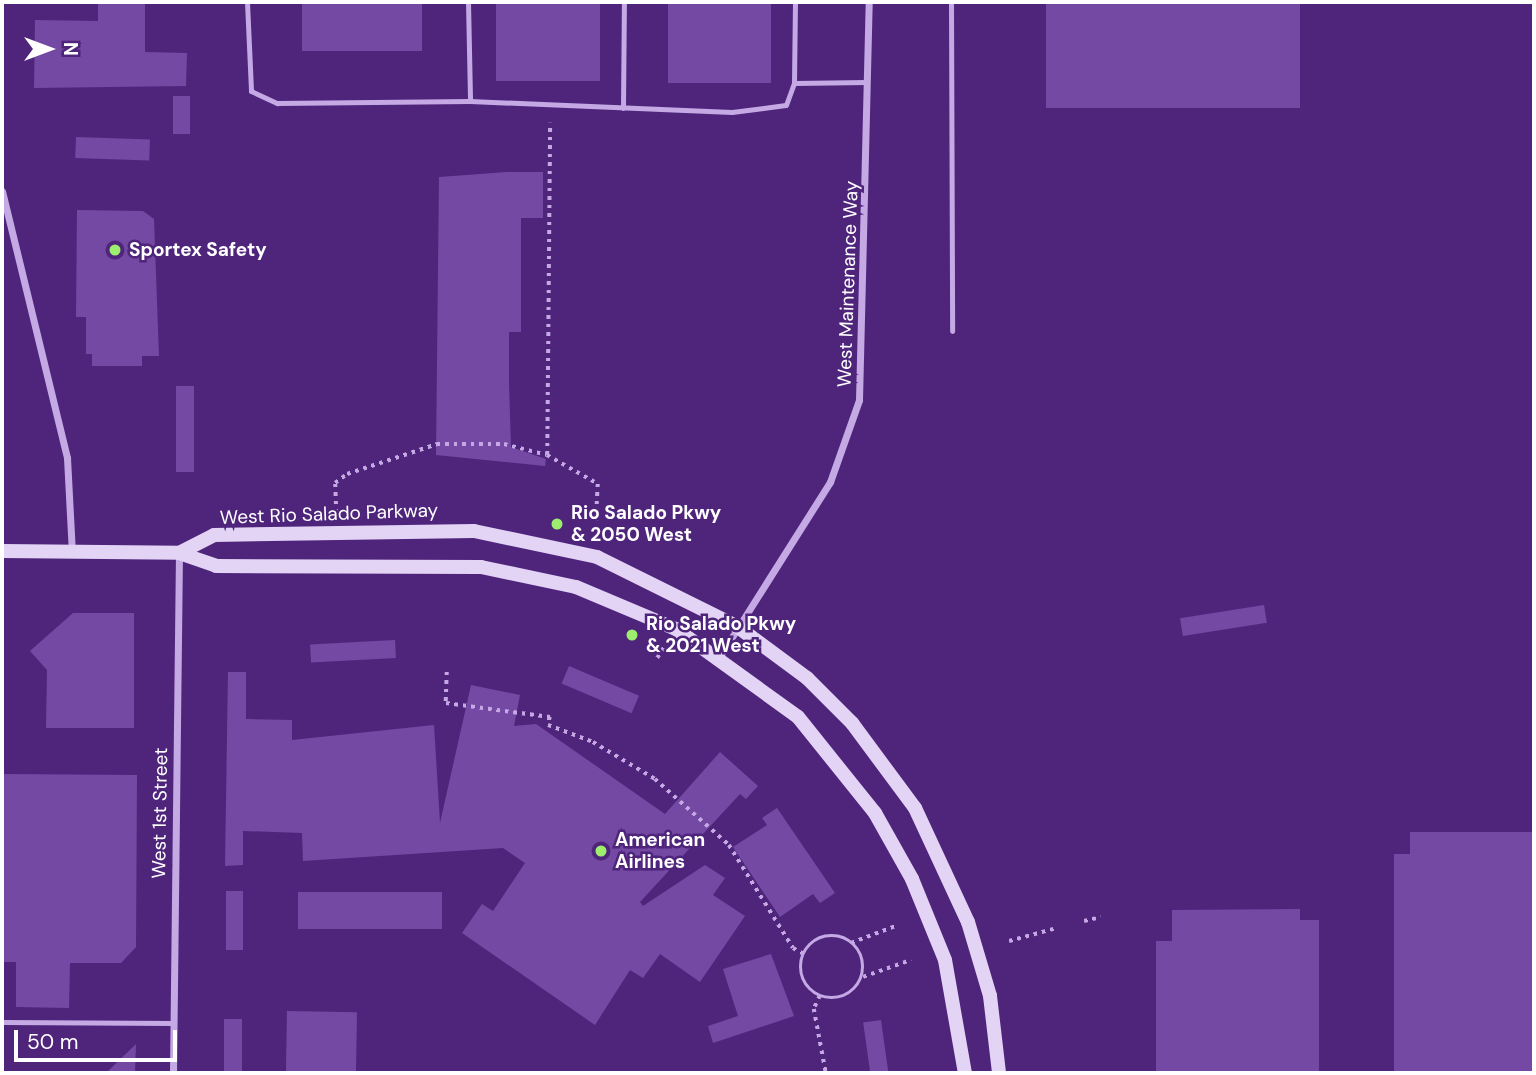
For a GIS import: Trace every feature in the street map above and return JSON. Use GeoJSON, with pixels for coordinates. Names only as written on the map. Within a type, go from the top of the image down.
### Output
{"type":"FeatureCollection","features":[{"type":"Feature","properties":{"kind":"main road","name":"West Rio Salado Parkway"},"geometry":{"type":"LineString","coordinates":[[179,553],[214,535],[474,531],[597,557],[738,627],[807,678],[852,723],[915,808],[968,922],[990,996],[999,1073]]}},
{"type":"Feature","properties":{"kind":"main road"},"geometry":{"type":"LineString","coordinates":[[2,551],[179,553],[216,566],[446,564],[514,573],[614,600],[720,656],[798,718],[846,771],[887,833],[945,960],[965,1073]]}},
{"type":"Feature","properties":{"kind":"street","name":"West Maintenance Way"},"geometry":{"type":"LineString","coordinates":[[720,656],[830,482],[859,401],[869,2]]}},
{"type":"Feature","properties":{"kind":"street"},"geometry":{"type":"LineString","coordinates":[[2,191],[66,458],[72,552]]}},
{"type":"Feature","properties":{"kind":"street","name":"West 1st Street"},"geometry":{"type":"LineString","coordinates":[[173,1073],[179,553]]}},
{"type":"Feature","properties":{"kind":"lane"},"geometry":{"type":"LineString","coordinates":[[247,2],[251,91],[277,103],[470,101],[732,112],[786,105],[794,83],[796,2]]}},
{"type":"Feature","properties":{"kind":"lane"},"geometry":{"type":"LineString","coordinates":[[468,2],[470,101]]}},
{"type":"Feature","properties":{"kind":"lane"},"geometry":{"type":"LineString","coordinates":[[623,108],[624,2]]}},
{"type":"Feature","properties":{"kind":"lane"},"geometry":{"type":"LineString","coordinates":[[951,2],[952,331]]}},
{"type":"Feature","properties":{"kind":"lane"},"geometry":{"type":"LineString","coordinates":[[794,83],[868,82]]}},
{"type":"Feature","properties":{"kind":"lane"},"geometry":{"type":"LineString","coordinates":[[2,1022],[174,1023]]}},
{"type":"Feature","properties":{"kind":"path"},"geometry":{"type":"LineString","coordinates":[[547,455],[550,123]]}},
{"type":"Feature","properties":{"kind":"path"},"geometry":{"type":"LineString","coordinates":[[336,513],[335,483],[347,474],[437,444],[504,444],[547,455],[598,484],[596,523]]}},
{"type":"Feature","properties":{"kind":"path"},"geometry":{"type":"LineString","coordinates":[[657,658],[666,644]]}},
{"type":"Feature","properties":{"kind":"path"},"geometry":{"type":"LineString","coordinates":[[447,672],[446,703],[550,717],[548,725],[593,742],[655,779],[729,845],[793,948],[804,954]]}},
{"type":"Feature","properties":{"kind":"path"},"geometry":{"type":"LineString","coordinates":[[1084,921],[1101,917]]}},
{"type":"Feature","properties":{"kind":"path"},"geometry":{"type":"LineString","coordinates":[[851,943],[898,925]]}},
{"type":"Feature","properties":{"kind":"path"},"geometry":{"type":"LineString","coordinates":[[1009,941],[1057,928]]}},
{"type":"Feature","properties":{"kind":"path"},"geometry":{"type":"LineString","coordinates":[[804,954],[828,936],[851,943],[862,958],[862,977]]}},
{"type":"Feature","properties":{"kind":"path"},"geometry":{"type":"LineString","coordinates":[[804,954],[803,978],[820,996],[842,997],[862,977],[911,960]]}},
{"type":"Feature","properties":{"kind":"path"},"geometry":{"type":"LineString","coordinates":[[820,996],[814,1009],[826,1073]]}},
{"type":"Feature","properties":{"kind":"building"},"geometry":{"type":"Polygon","coordinates":[[[98,2],[145,2],[145,52],[187,53],[186,86],[34,88],[35,20],[98,21],[98,2]]]}},
{"type":"Feature","properties":{"kind":"building"},"geometry":{"type":"Polygon","coordinates":[[[302,2],[422,2],[422,51],[302,51],[302,2]]]}},
{"type":"Feature","properties":{"kind":"building"},"geometry":{"type":"Polygon","coordinates":[[[496,2],[600,2],[600,81],[496,81],[496,2]]]}},
{"type":"Feature","properties":{"kind":"building"},"geometry":{"type":"Polygon","coordinates":[[[668,2],[771,2],[771,83],[668,83],[668,2]]]}},
{"type":"Feature","properties":{"kind":"building"},"geometry":{"type":"Polygon","coordinates":[[[1046,2],[1300,2],[1300,108],[1046,108],[1046,2]]]}},
{"type":"Feature","properties":{"kind":"building"},"geometry":{"type":"Polygon","coordinates":[[[173,96],[190,96],[190,134],[173,134],[173,96]]]}},
{"type":"Feature","properties":{"kind":"building"},"geometry":{"type":"Polygon","coordinates":[[[76,137],[150,140],[149,161],[75,158],[76,137]]]}},
{"type":"Feature","properties":{"kind":"building"},"geometry":{"type":"Polygon","coordinates":[[[543,172],[543,218],[521,218],[521,332],[509,332],[509,384],[511,447],[546,459],[545,466],[436,455],[439,177],[543,172]]]}},
{"type":"Feature","properties":{"kind":"building"},"geometry":{"type":"Polygon","coordinates":[[[77,210],[143,211],[154,219],[159,356],[142,356],[142,366],[92,366],[92,354],[86,354],[86,317],[76,317],[77,210]]]}},
{"type":"Feature","properties":{"kind":"building"},"geometry":{"type":"Polygon","coordinates":[[[176,386],[194,386],[194,472],[176,472],[176,386]]]}},
{"type":"Feature","properties":{"kind":"building"},"geometry":{"type":"Polygon","coordinates":[[[1264,605],[1267,623],[1183,636],[1180,618],[1264,605]]]}},
{"type":"Feature","properties":{"kind":"building"},"geometry":{"type":"Polygon","coordinates":[[[73,613],[134,613],[134,728],[46,728],[47,670],[30,651],[73,613]]]}},
{"type":"Feature","properties":{"kind":"building"},"geometry":{"type":"Polygon","coordinates":[[[395,640],[396,658],[311,662],[310,644],[395,640]]]}},
{"type":"Feature","properties":{"kind":"building"},"geometry":{"type":"Polygon","coordinates":[[[569,666],[639,696],[632,713],[562,683],[569,666]]]}},
{"type":"Feature","properties":{"kind":"building","name":"American Airlines"},"geometry":{"type":"Polygon","coordinates":[[[228,672],[246,672],[246,719],[292,720],[292,740],[434,725],[440,823],[471,685],[520,695],[514,726],[536,724],[665,814],[720,752],[758,786],[746,799],[740,794],[640,902],[643,906],[705,865],[725,878],[713,895],[745,916],[700,982],[660,954],[643,978],[630,970],[595,1025],[462,933],[482,904],[493,911],[525,863],[503,848],[303,861],[302,833],[243,831],[243,865],[225,866],[228,672]]]}},
{"type":"Feature","properties":{"kind":"building"},"geometry":{"type":"Polygon","coordinates":[[[2,774],[137,775],[136,947],[121,963],[70,963],[69,1008],[16,1007],[16,962],[2,962],[2,774]]]}},
{"type":"Feature","properties":{"kind":"building"},"geometry":{"type":"Polygon","coordinates":[[[777,808],[835,893],[820,903],[813,894],[780,917],[733,847],[767,825],[762,818],[777,808]]]}},
{"type":"Feature","properties":{"kind":"building"},"geometry":{"type":"Polygon","coordinates":[[[1410,832],[1534,832],[1534,1073],[1394,1073],[1394,854],[1410,854],[1410,832]]]}},
{"type":"Feature","properties":{"kind":"building"},"geometry":{"type":"Polygon","coordinates":[[[226,891],[243,891],[243,950],[226,950],[226,891]]]}},
{"type":"Feature","properties":{"kind":"building"},"geometry":{"type":"Polygon","coordinates":[[[298,892],[442,892],[442,929],[298,929],[298,892]]]}},
{"type":"Feature","properties":{"kind":"building"},"geometry":{"type":"Polygon","coordinates":[[[1300,909],[1300,920],[1319,920],[1319,1073],[1156,1073],[1156,941],[1172,941],[1172,910],[1300,909]]]}},
{"type":"Feature","properties":{"kind":"building"},"geometry":{"type":"Polygon","coordinates":[[[771,954],[794,1016],[713,1043],[708,1026],[738,1016],[723,969],[771,954]]]}},
{"type":"Feature","properties":{"kind":"building"},"geometry":{"type":"Polygon","coordinates":[[[287,1011],[357,1012],[356,1073],[286,1073],[287,1011]]]}},
{"type":"Feature","properties":{"kind":"building"},"geometry":{"type":"Polygon","coordinates":[[[224,1019],[242,1019],[242,1073],[224,1073],[224,1019]]]}},
{"type":"Feature","properties":{"kind":"building"},"geometry":{"type":"Polygon","coordinates":[[[881,1020],[888,1072],[870,1073],[863,1023],[881,1020]]]}},
{"type":"Feature","properties":{"kind":"building"},"geometry":{"type":"Polygon","coordinates":[[[136,1044],[135,1073],[106,1073],[136,1044]]]}},
{"type":"Feature","properties":{"kind":"place","name":"Sportex Safety"},"geometry":{"type":"Point","coordinates":[115,250]}},
{"type":"Feature","properties":{"kind":"place","name":"Rio Salado Pkwy & 2050 West"},"geometry":{"type":"Point","coordinates":[557,524]}},
{"type":"Feature","properties":{"kind":"place","name":"Rio Salado Pkwy & 2021 West"},"geometry":{"type":"Point","coordinates":[632,635]}},
{"type":"Feature","properties":{"kind":"place","name":"American Airlines"},"geometry":{"type":"Point","coordinates":[601,851]}}]}
